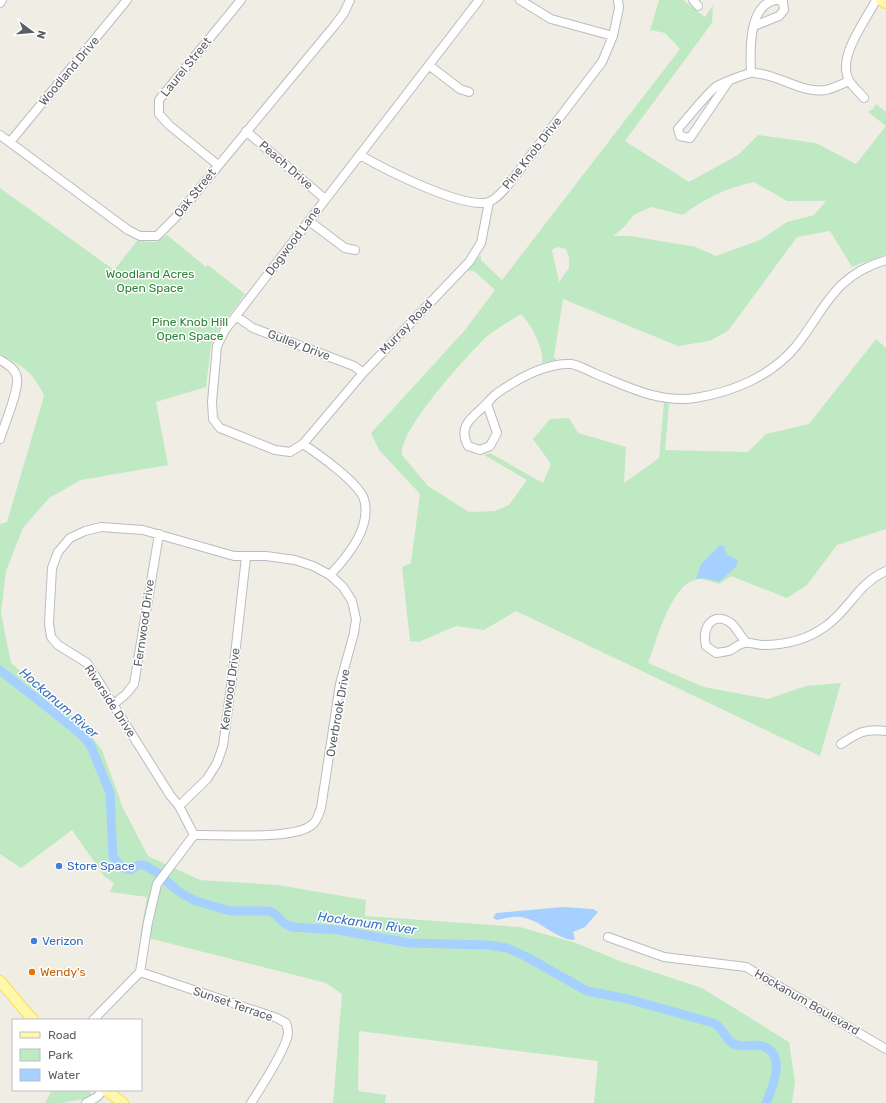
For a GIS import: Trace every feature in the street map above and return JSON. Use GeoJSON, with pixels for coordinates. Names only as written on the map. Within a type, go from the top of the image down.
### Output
{"type":"FeatureCollection","features":[{"type":"Feature","properties":{"kind":"main road"},"geometry":{"type":"LineString","coordinates":[[881,0],[886,3]]}},
{"type":"Feature","properties":{"kind":"main road"},"geometry":{"type":"LineString","coordinates":[[0,981],[32,1019]]}},
{"type":"Feature","properties":{"kind":"main road"},"geometry":{"type":"LineString","coordinates":[[105,1091],[123,1103]]}},
{"type":"Feature","properties":{"kind":"street","name":"Woodland Drive"},"geometry":{"type":"LineString","coordinates":[[10,142],[127,0]]}},
{"type":"Feature","properties":{"kind":"street","name":"Laurel Street"},"geometry":{"type":"LineString","coordinates":[[218,165],[169,125],[159,114],[159,100],[241,0]]}},
{"type":"Feature","properties":{"kind":"street","name":"Oak Street"},"geometry":{"type":"LineString","coordinates":[[0,135],[128,230],[140,236],[157,236],[165,229],[335,25],[350,0]]}},
{"type":"Feature","properties":{"kind":"street","name":"Dogwood Lane"},"geometry":{"type":"LineString","coordinates":[[303,444],[290,452],[275,450],[220,428],[213,419],[212,402],[217,346],[225,330],[310,221],[325,199],[430,66],[479,0]]}},
{"type":"Feature","properties":{"kind":"street"},"geometry":{"type":"LineString","coordinates":[[520,0],[551,19],[613,36]]}},
{"type":"Feature","properties":{"kind":"street","name":"Pine Knob Drive"},"geometry":{"type":"LineString","coordinates":[[490,202],[501,193],[515,176],[602,62],[613,36],[619,8],[618,0]]}},
{"type":"Feature","properties":{"kind":"street"},"geometry":{"type":"LineString","coordinates":[[751,72],[750,45],[758,14],[770,1],[775,0]]}},
{"type":"Feature","properties":{"kind":"street"},"geometry":{"type":"LineString","coordinates":[[754,26],[779,16],[784,10],[782,2],[778,0]]}},
{"type":"Feature","properties":{"kind":"street"},"geometry":{"type":"LineString","coordinates":[[864,98],[850,81],[847,70],[849,49],[876,0]]}},
{"type":"Feature","properties":{"kind":"street"},"geometry":{"type":"LineString","coordinates":[[430,66],[460,89],[470,92]]}},
{"type":"Feature","properties":{"kind":"street"},"geometry":{"type":"LineString","coordinates":[[728,82],[690,138],[680,136],[678,129],[717,86],[751,72],[767,75],[805,88],[819,90],[828,89],[850,81]]}},
{"type":"Feature","properties":{"kind":"street","name":"Peach Drive"},"geometry":{"type":"LineString","coordinates":[[246,131],[325,199]]}},
{"type":"Feature","properties":{"kind":"street"},"geometry":{"type":"LineString","coordinates":[[360,155],[408,179],[460,201],[475,203],[490,202]]}},
{"type":"Feature","properties":{"kind":"street","name":"Murray Road"},"geometry":{"type":"LineString","coordinates":[[303,444],[363,373],[469,262],[481,243],[490,202]]}},
{"type":"Feature","properties":{"kind":"street"},"geometry":{"type":"LineString","coordinates":[[310,221],[345,248],[355,250]]}},
{"type":"Feature","properties":{"kind":"street"},"geometry":{"type":"LineString","coordinates":[[487,404],[498,433],[490,446],[480,450],[468,446],[463,437],[464,427],[495,395],[517,380],[546,368],[572,364],[634,391],[657,397],[692,398],[717,394],[745,384],[772,368],[796,346],[830,297],[852,274],[872,264],[886,260]]}},
{"type":"Feature","properties":{"kind":"street","name":"Gulley Drive"},"geometry":{"type":"LineString","coordinates":[[236,316],[253,328],[354,366],[363,373]]}},
{"type":"Feature","properties":{"kind":"street"},"geometry":{"type":"LineString","coordinates":[[0,360],[14,371],[17,378],[16,390],[0,439]]}},
{"type":"Feature","properties":{"kind":"street"},"geometry":{"type":"LineString","coordinates":[[303,444],[317,453],[343,475],[358,489],[364,499],[366,513],[361,532],[339,565],[330,575]]}},
{"type":"Feature","properties":{"kind":"street","name":"Riverside Drive"},"geometry":{"type":"LineString","coordinates":[[194,835],[179,806],[170,795],[87,663],[58,645],[51,637],[49,623],[52,568],[58,552],[70,538],[85,531],[101,527],[118,527],[143,530],[234,556],[246,557]]}},
{"type":"Feature","properties":{"kind":"street","name":"Fernwood Drive"},"geometry":{"type":"LineString","coordinates":[[114,704],[126,694],[134,684],[159,534]]}},
{"type":"Feature","properties":{"kind":"street","name":"Overbrook Drive"},"geometry":{"type":"LineString","coordinates":[[194,835],[289,834],[304,830],[314,824],[321,808],[340,684],[354,633],[356,619],[352,601],[343,587],[330,575],[295,560],[266,556],[246,557]]}},
{"type":"Feature","properties":{"kind":"street","name":"Kenwood Drive"},"geometry":{"type":"LineString","coordinates":[[179,806],[207,779],[217,763],[223,746],[246,557]]}},
{"type":"Feature","properties":{"kind":"street"},"geometry":{"type":"LineString","coordinates":[[746,642],[733,625],[724,620],[714,620],[706,627],[704,636],[706,646],[716,653],[730,650],[746,642],[781,645],[806,638],[827,626],[873,576],[886,571]]}},
{"type":"Feature","properties":{"kind":"street"},"geometry":{"type":"LineString","coordinates":[[841,744],[861,731],[873,729],[886,731]]}},
{"type":"Feature","properties":{"kind":"street"},"geometry":{"type":"LineString","coordinates":[[94,1019],[140,972],[157,884],[169,866],[194,835]]}},
{"type":"Feature","properties":{"kind":"street","name":"Hockanum Boulevard"},"geometry":{"type":"LineString","coordinates":[[608,937],[664,957],[746,967],[886,1049]]}},
{"type":"Feature","properties":{"kind":"street","name":"Sunset Terrace"},"geometry":{"type":"LineString","coordinates":[[140,972],[276,1018],[286,1023],[288,1032],[283,1045],[272,1069],[251,1103]]}},
{"type":"Feature","properties":{"kind":"street"},"geometry":{"type":"LineString","coordinates":[[86,1103],[97,1097],[103,1091]]}},
{"type":"Feature","properties":{"kind":"green space"},"geometry":{"type":"Polygon","coordinates":[[[659,0],[683,0],[705,17],[713,5],[712,23],[625,141],[689,182],[738,155],[758,135],[816,143],[856,164],[886,126],[886,254],[852,267],[830,231],[797,237],[728,331],[709,341],[678,346],[563,299],[554,357],[557,360],[542,363],[541,350],[536,337],[529,324],[521,314],[485,338],[435,394],[411,429],[404,444],[402,455],[428,486],[469,512],[495,511],[509,505],[527,480],[484,455],[490,453],[543,483],[551,464],[533,439],[550,419],[569,418],[578,433],[626,447],[624,483],[659,458],[664,403],[669,404],[665,450],[748,452],[766,434],[809,424],[876,339],[886,348],[886,529],[837,545],[807,585],[787,598],[731,576],[719,584],[701,579],[691,581],[674,599],[667,612],[648,663],[704,687],[768,699],[806,686],[841,683],[820,756],[516,611],[484,630],[456,626],[419,642],[410,641],[402,567],[411,563],[420,494],[379,450],[371,433],[465,330],[495,290],[474,271],[466,271],[481,255],[481,260],[502,280],[680,49],[665,33],[650,30],[659,0]],[[754,182],[717,194],[683,215],[651,207],[634,215],[624,227],[613,236],[630,236],[696,247],[716,256],[760,240],[787,222],[814,215],[826,201],[787,201],[754,182]],[[557,247],[552,250],[559,282],[569,268],[569,257],[566,249],[557,247]]]}},
{"type":"Feature","properties":{"kind":"green space"},"geometry":{"type":"Polygon","coordinates":[[[876,104],[886,112],[886,126],[868,112],[873,109],[876,104]]]}},
{"type":"Feature","properties":{"kind":"green space"},"geometry":{"type":"Polygon","coordinates":[[[0,188],[114,270],[137,241],[156,242],[167,235],[206,267],[208,265],[245,294],[214,336],[211,345],[206,387],[156,402],[168,465],[81,480],[49,498],[23,528],[6,571],[1,613],[11,663],[81,723],[102,750],[123,808],[148,856],[200,880],[278,885],[366,900],[365,916],[520,927],[576,943],[620,961],[702,988],[789,1042],[795,1082],[792,1103],[594,1103],[598,1061],[359,1031],[358,1091],[386,1095],[385,1103],[333,1103],[342,994],[326,983],[140,936],[147,897],[110,892],[114,883],[104,876],[72,830],[21,868],[0,854],[0,524],[7,522],[44,396],[36,381],[26,370],[0,354],[0,188]]]}},
{"type":"Feature","properties":{"kind":"green space"},"geometry":{"type":"Polygon","coordinates":[[[51,1091],[90,1091],[91,1095],[89,1098],[61,1103],[45,1103],[51,1091]]]}},
{"type":"Feature","properties":{"kind":"water"},"geometry":{"type":"Polygon","coordinates":[[[720,545],[724,546],[727,555],[738,560],[736,567],[719,582],[704,578],[696,579],[701,564],[720,545]]]}},
{"type":"Feature","properties":{"kind":"water"},"geometry":{"type":"Polygon","coordinates":[[[563,907],[593,909],[598,912],[585,927],[573,932],[575,939],[573,940],[566,939],[531,920],[522,917],[497,920],[493,918],[496,913],[563,907]]]}},
{"type":"Feature","properties":{"kind":"waterway","name":"Hockanum River"},"geometry":{"type":"LineString","coordinates":[[0,670],[75,729],[90,744],[110,793],[113,857],[122,867],[130,870],[138,865],[144,865],[158,873],[179,892],[196,901],[230,911],[269,911],[275,914],[284,923],[292,927],[338,930],[409,943],[488,945],[507,948],[525,956],[587,991],[628,999],[713,1023],[717,1025],[728,1040],[734,1044],[741,1046],[759,1045],[770,1050],[774,1056],[776,1071],[772,1088],[766,1103]]}},
{"type":"Feature","properties":{"kind":"place","name":"Store Space"},"geometry":{"type":"Point","coordinates":[59,866]}},
{"type":"Feature","properties":{"kind":"place","name":"Verizon"},"geometry":{"type":"Point","coordinates":[34,941]}},
{"type":"Feature","properties":{"kind":"place","name":"Wendy's"},"geometry":{"type":"Point","coordinates":[32,972]}},
{"type":"Feature","properties":{"kind":"park label","name":"Woodland Acres Open Space"},"geometry":{"type":"Point","coordinates":[150,281]}},
{"type":"Feature","properties":{"kind":"park label","name":"Pine Knob Hill Open Space"},"geometry":{"type":"Point","coordinates":[190,329]}}]}
